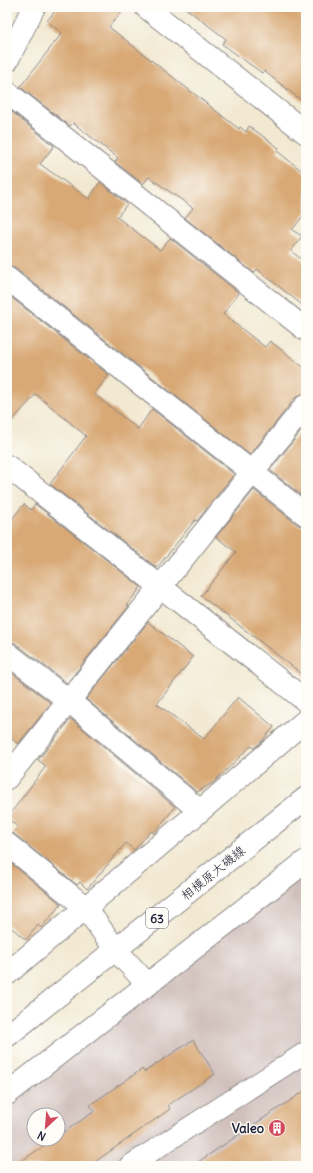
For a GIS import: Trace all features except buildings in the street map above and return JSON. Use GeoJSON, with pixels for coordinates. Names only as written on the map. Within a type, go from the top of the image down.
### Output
{"type":"FeatureCollection","features":[{"type":"Feature","properties":{"kind":"street"},"geometry":{"type":"LineString","coordinates":[[7,60],[34,7]]}},
{"type":"Feature","properties":{"kind":"street"},"geometry":{"type":"LineString","coordinates":[[146,7],[306,133]]}},
{"type":"Feature","properties":{"kind":"street"},"geometry":{"type":"LineString","coordinates":[[7,92],[306,330]]}},
{"type":"Feature","properties":{"kind":"street"},"geometry":{"type":"LineString","coordinates":[[7,278],[254,472],[306,515]]}},
{"type":"Feature","properties":{"kind":"street"},"geometry":{"type":"LineString","coordinates":[[7,778],[159,586],[254,472],[306,405]]}},
{"type":"Feature","properties":{"kind":"street"},"geometry":{"type":"LineString","coordinates":[[7,466],[306,700]]}},
{"type":"Feature","properties":{"kind":"street"},"geometry":{"type":"LineString","coordinates":[[7,653],[68,700],[200,811]]}},
{"type":"Feature","properties":{"kind":"street"},"geometry":{"type":"LineString","coordinates":[[7,974],[306,720]]}},
{"type":"Feature","properties":{"kind":"street","name":"相模原大磯線"},"geometry":{"type":"LineString","coordinates":[[7,1036],[306,798]]}},
{"type":"Feature","properties":{"kind":"street"},"geometry":{"type":"LineString","coordinates":[[7,844],[85,907],[116,950],[148,985]]}},
{"type":"Feature","properties":{"kind":"street"},"geometry":{"type":"LineString","coordinates":[[7,1094],[306,861]]}},
{"type":"Feature","properties":{"kind":"lane"},"geometry":{"type":"LineString","coordinates":[[129,1166],[306,1052]]}},
{"type":"Feature","properties":{"kind":"shaded area"},"geometry":{"type":"Polygon","coordinates":[[[306,857],[306,1166],[7,1166],[7,1103],[306,857]]]}},
{"type":"Feature","properties":{"kind":"place","name":"Valeo"},"geometry":{"type":"Point","coordinates":[277,1128]}}]}
